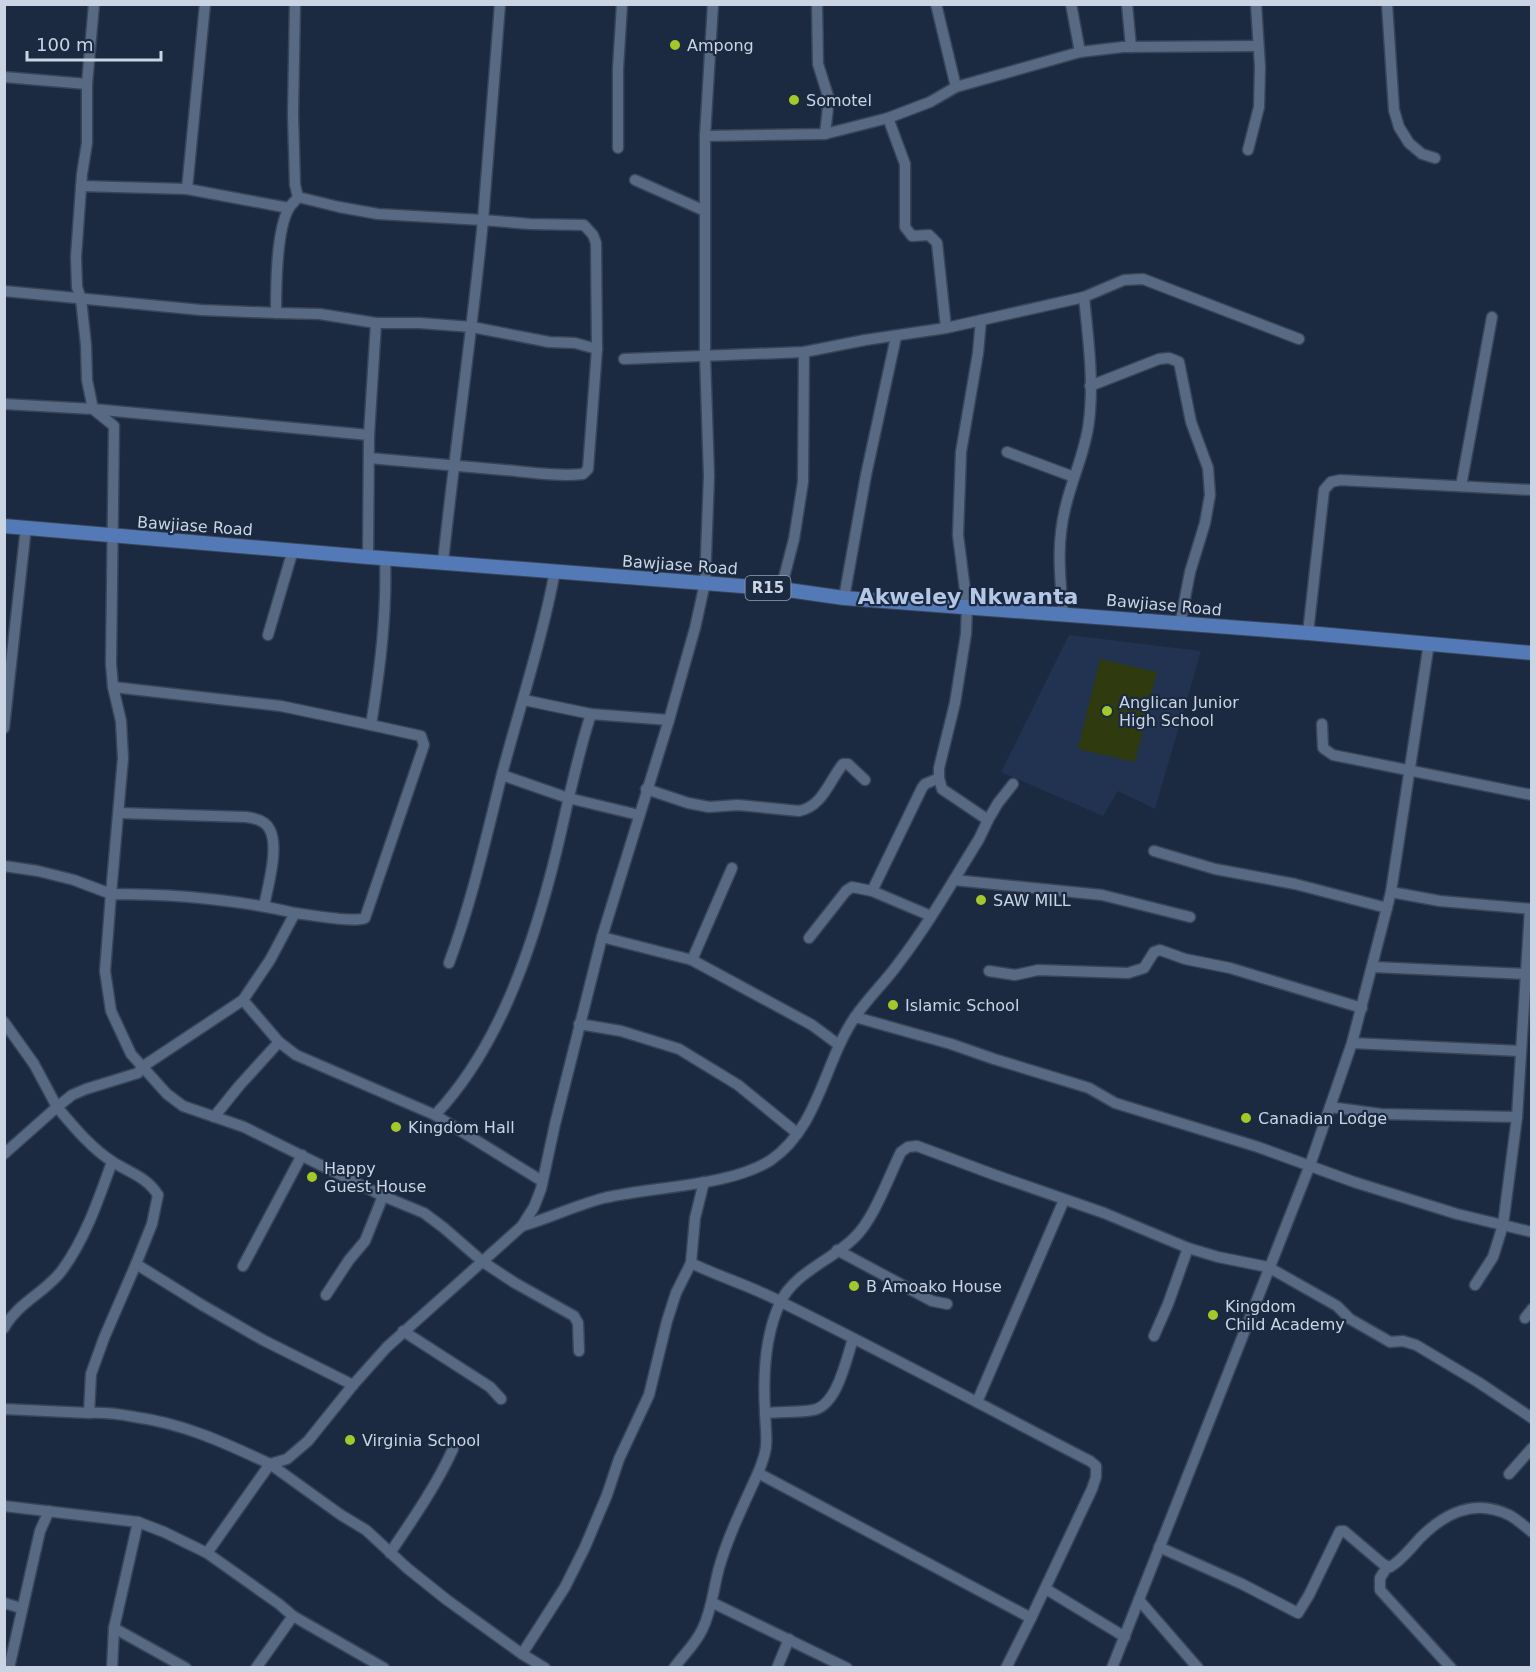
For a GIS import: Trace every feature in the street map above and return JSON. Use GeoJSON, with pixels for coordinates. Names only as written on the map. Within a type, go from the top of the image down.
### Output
{"type":"FeatureCollection","features":[{"type":"Feature","properties":{"kind":"main road","name":"Bawjiase Road"},"geometry":{"type":"LineString","coordinates":[[4,526],[781,589],[844,598],[1308,633],[1532,653]]}},
{"type":"Feature","properties":{"kind":"street"},"geometry":{"type":"LineString","coordinates":[[94,4],[87,84],[87,143],[81,186],[76,257],[87,380],[93,409],[114,426],[113,687],[121,721],[123,758],[105,971],[111,1011],[131,1054],[174,1100],[183,1106],[244,1128],[424,1214],[483,1262],[574,1316],[578,1323],[579,1352]]}},
{"type":"Feature","properties":{"kind":"street"},"geometry":{"type":"LineString","coordinates":[[187,189],[205,4]]}},
{"type":"Feature","properties":{"kind":"street"},"geometry":{"type":"LineString","coordinates":[[276,313],[274,293],[284,222],[289,208],[298,197],[293,114],[295,4]]}},
{"type":"Feature","properties":{"kind":"street"},"geometry":{"type":"LineString","coordinates":[[443,562],[483,220],[500,4]]}},
{"type":"Feature","properties":{"kind":"street"},"geometry":{"type":"LineString","coordinates":[[618,148],[618,69],[622,4]]}},
{"type":"Feature","properties":{"kind":"street"},"geometry":{"type":"LineString","coordinates":[[207,1553],[270,1464],[287,1459],[308,1441],[353,1385],[403,1331],[522,1226],[541,1189],[579,1024],[602,937],[669,720],[705,583],[709,476],[705,355],[705,136],[713,4]]}},
{"type":"Feature","properties":{"kind":"street"},"geometry":{"type":"LineString","coordinates":[[817,4],[819,64],[829,99],[825,134]]}},
{"type":"Feature","properties":{"kind":"street"},"geometry":{"type":"LineString","coordinates":[[936,4],[956,87]]}},
{"type":"Feature","properties":{"kind":"street"},"geometry":{"type":"LineString","coordinates":[[1071,4],[1080,52]]}},
{"type":"Feature","properties":{"kind":"street"},"geometry":{"type":"LineString","coordinates":[[1127,4],[1131,47]]}},
{"type":"Feature","properties":{"kind":"street"},"geometry":{"type":"LineString","coordinates":[[1248,150],[1259,107],[1260,67],[1256,4]]}},
{"type":"Feature","properties":{"kind":"street"},"geometry":{"type":"LineString","coordinates":[[1387,4],[1394,110],[1399,127],[1409,143],[1422,154],[1435,158]]}},
{"type":"Feature","properties":{"kind":"street"},"geometry":{"type":"LineString","coordinates":[[705,136],[825,134],[888,118],[930,102],[956,87],[1080,52],[1131,47],[1258,46]]}},
{"type":"Feature","properties":{"kind":"street"},"geometry":{"type":"LineString","coordinates":[[4,77],[87,84]]}},
{"type":"Feature","properties":{"kind":"street"},"geometry":{"type":"LineString","coordinates":[[888,118],[905,164],[906,227],[912,236],[929,236],[937,243],[946,328]]}},
{"type":"Feature","properties":{"kind":"street"},"geometry":{"type":"LineString","coordinates":[[635,180],[705,211]]}},
{"type":"Feature","properties":{"kind":"street"},"geometry":{"type":"LineString","coordinates":[[81,186],[187,189],[289,208]]}},
{"type":"Feature","properties":{"kind":"street"},"geometry":{"type":"LineString","coordinates":[[298,197],[378,214],[530,224],[584,225],[596,243],[597,349],[588,469],[583,474],[548,474],[369,459]]}},
{"type":"Feature","properties":{"kind":"street"},"geometry":{"type":"LineString","coordinates":[[624,359],[804,352],[946,328],[1084,297],[1124,280],[1143,279],[1299,339]]}},
{"type":"Feature","properties":{"kind":"street"},"geometry":{"type":"LineString","coordinates":[[4,291],[201,310],[321,314],[376,323],[419,322],[472,327],[549,342],[575,343],[597,349]]}},
{"type":"Feature","properties":{"kind":"street"},"geometry":{"type":"LineString","coordinates":[[1063,614],[1058,551],[1065,506],[1086,440],[1090,418],[1084,297]]}},
{"type":"Feature","properties":{"kind":"street"},"geometry":{"type":"LineString","coordinates":[[1461,486],[1491,317]]}},
{"type":"Feature","properties":{"kind":"street"},"geometry":{"type":"LineString","coordinates":[[981,320],[978,353],[961,452],[958,535],[967,606],[966,634],[955,703],[939,768],[939,778],[942,789],[988,820]]}},
{"type":"Feature","properties":{"kind":"street"},"geometry":{"type":"LineString","coordinates":[[368,557],[369,435],[376,323]]}},
{"type":"Feature","properties":{"kind":"street"},"geometry":{"type":"LineString","coordinates":[[844,598],[866,475],[896,337]]}},
{"type":"Feature","properties":{"kind":"street"},"geometry":{"type":"LineString","coordinates":[[781,589],[794,539],[803,482],[804,352]]}},
{"type":"Feature","properties":{"kind":"street"},"geometry":{"type":"LineString","coordinates":[[1090,386],[1159,359],[1170,358],[1179,362],[1191,422],[1208,468],[1210,495],[1205,523],[1190,572],[1180,624]]}},
{"type":"Feature","properties":{"kind":"street"},"geometry":{"type":"LineString","coordinates":[[4,404],[93,409],[369,435]]}},
{"type":"Feature","properties":{"kind":"street"},"geometry":{"type":"LineString","coordinates":[[1008,452],[1074,477]]}},
{"type":"Feature","properties":{"kind":"street"},"geometry":{"type":"LineString","coordinates":[[1308,633],[1324,490],[1331,482],[1340,480],[1532,490]]}},
{"type":"Feature","properties":{"kind":"street"},"geometry":{"type":"LineString","coordinates":[[4,728],[8,655],[26,527]]}},
{"type":"Feature","properties":{"kind":"street"},"geometry":{"type":"LineString","coordinates":[[268,635],[293,550]]}},
{"type":"Feature","properties":{"kind":"street"},"geometry":{"type":"LineString","coordinates":[[371,725],[379,672],[386,594],[385,558]]}},
{"type":"Feature","properties":{"kind":"street"},"geometry":{"type":"LineString","coordinates":[[449,963],[472,898],[502,775],[537,655],[555,571]]}},
{"type":"Feature","properties":{"kind":"street"},"geometry":{"type":"LineString","coordinates":[[1112,1668],[1310,1165],[1352,1043],[1391,892],[1429,643]]}},
{"type":"Feature","properties":{"kind":"street"},"geometry":{"type":"LineString","coordinates":[[4,866],[74,880],[111,894],[169,894],[264,906],[352,921],[365,918],[424,745],[421,736],[281,706],[113,687]]}},
{"type":"Feature","properties":{"kind":"street"},"geometry":{"type":"LineString","coordinates":[[524,700],[591,714],[669,720]]}},
{"type":"Feature","properties":{"kind":"street"},"geometry":{"type":"LineString","coordinates":[[435,1115],[453,1096],[480,1057],[505,1008],[551,875],[568,798],[591,714]]}},
{"type":"Feature","properties":{"kind":"street"},"geometry":{"type":"LineString","coordinates":[[1322,724],[1323,748],[1327,752],[1532,795]]}},
{"type":"Feature","properties":{"kind":"street"},"geometry":{"type":"LineString","coordinates":[[646,789],[688,803],[709,807],[738,805],[799,811],[808,809],[818,801],[843,764],[848,765],[865,780]]}},
{"type":"Feature","properties":{"kind":"street"},"geometry":{"type":"LineString","coordinates":[[502,775],[568,798],[639,814]]}},
{"type":"Feature","properties":{"kind":"street"},"geometry":{"type":"LineString","coordinates":[[872,891],[922,788],[925,784],[939,778]]}},
{"type":"Feature","properties":{"kind":"street"},"geometry":{"type":"LineString","coordinates":[[522,1226],[603,1198],[724,1178],[770,1160],[797,1133],[812,1109],[839,1045],[855,1017],[897,966],[931,916],[998,803],[1013,784]]}},
{"type":"Feature","properties":{"kind":"street"},"geometry":{"type":"LineString","coordinates":[[119,813],[246,817],[255,818],[264,823],[271,830],[274,856],[264,906]]}},
{"type":"Feature","properties":{"kind":"street"},"geometry":{"type":"LineString","coordinates":[[1154,851],[1215,869],[1295,884],[1387,908]]}},
{"type":"Feature","properties":{"kind":"street"},"geometry":{"type":"LineString","coordinates":[[692,960],[732,868]]}},
{"type":"Feature","properties":{"kind":"street"},"geometry":{"type":"LineString","coordinates":[[954,880],[1102,895],[1190,917]]}},
{"type":"Feature","properties":{"kind":"street"},"geometry":{"type":"LineString","coordinates":[[808,938],[846,891],[852,887],[872,891],[931,916]]}},
{"type":"Feature","properties":{"kind":"street"},"geometry":{"type":"LineString","coordinates":[[1391,892],[1440,901],[1531,909],[1516,1117],[1503,1225],[1493,1257],[1475,1285]]}},
{"type":"Feature","properties":{"kind":"street"},"geometry":{"type":"LineString","coordinates":[[4,1154],[72,1095],[138,1073],[142,1066],[243,1000],[270,960],[295,913]]}},
{"type":"Feature","properties":{"kind":"street"},"geometry":{"type":"LineString","coordinates":[[602,937],[692,960],[812,1025],[839,1045]]}},
{"type":"Feature","properties":{"kind":"street"},"geometry":{"type":"LineString","coordinates":[[989,971],[1015,975],[1038,970],[1128,973],[1144,968],[1154,952],[1160,950],[1185,959],[1230,968],[1362,1008]]}},
{"type":"Feature","properties":{"kind":"street"},"geometry":{"type":"LineString","coordinates":[[1372,967],[1526,974]]}},
{"type":"Feature","properties":{"kind":"street"},"geometry":{"type":"LineString","coordinates":[[243,1000],[279,1042],[296,1055],[435,1115],[542,1181]]}},
{"type":"Feature","properties":{"kind":"street"},"geometry":{"type":"LineString","coordinates":[[855,1017],[951,1044],[1089,1088],[1115,1103],[1310,1165],[1354,1182],[1457,1214],[1532,1232]]}},
{"type":"Feature","properties":{"kind":"street"},"geometry":{"type":"LineString","coordinates":[[4,1022],[34,1064],[57,1107],[70,1122],[112,1162],[145,1180],[158,1195],[152,1224],[91,1374],[89,1413]]}},
{"type":"Feature","properties":{"kind":"street"},"geometry":{"type":"LineString","coordinates":[[579,1024],[621,1031],[679,1049],[738,1085],[797,1133]]}},
{"type":"Feature","properties":{"kind":"street"},"geometry":{"type":"LineString","coordinates":[[214,1117],[279,1042]]}},
{"type":"Feature","properties":{"kind":"street"},"geometry":{"type":"LineString","coordinates":[[1352,1043],[1520,1051]]}},
{"type":"Feature","properties":{"kind":"street"},"geometry":{"type":"LineString","coordinates":[[1330,1107],[1381,1114],[1516,1117]]}},
{"type":"Feature","properties":{"kind":"street"},"geometry":{"type":"LineString","coordinates":[[674,1668],[702,1630],[713,1603],[719,1568],[768,1443],[765,1413],[766,1359],[780,1301],[793,1285],[851,1241],[863,1227],[901,1152],[908,1147],[917,1146],[1188,1248],[1268,1268],[1337,1306],[1350,1319],[1390,1342],[1404,1341],[1416,1345],[1532,1418]]}},
{"type":"Feature","properties":{"kind":"street"},"geometry":{"type":"LineString","coordinates":[[243,1266],[302,1155]]}},
{"type":"Feature","properties":{"kind":"street"},"geometry":{"type":"LineString","coordinates":[[4,1328],[25,1302],[63,1269],[94,1212],[112,1162]]}},
{"type":"Feature","properties":{"kind":"street"},"geometry":{"type":"LineString","coordinates":[[522,1654],[565,1587],[597,1519],[619,1459],[649,1395],[667,1321],[676,1293],[691,1263],[695,1218],[704,1182]]}},
{"type":"Feature","properties":{"kind":"street"},"geometry":{"type":"LineString","coordinates":[[326,1295],[349,1260],[365,1241],[383,1196]]}},
{"type":"Feature","properties":{"kind":"street"},"geometry":{"type":"LineString","coordinates":[[976,1402],[1064,1200]]}},
{"type":"Feature","properties":{"kind":"street"},"geometry":{"type":"LineString","coordinates":[[1154,1336],[1188,1248]]}},
{"type":"Feature","properties":{"kind":"street"},"geometry":{"type":"LineString","coordinates":[[837,1250],[932,1301],[947,1304]]}},
{"type":"Feature","properties":{"kind":"street"},"geometry":{"type":"LineString","coordinates":[[691,1263],[780,1301],[1096,1466],[1096,1477],[1092,1489],[1046,1589],[1006,1668]]}},
{"type":"Feature","properties":{"kind":"street"},"geometry":{"type":"LineString","coordinates":[[136,1264],[149,1274],[263,1340],[353,1385]]}},
{"type":"Feature","properties":{"kind":"street"},"geometry":{"type":"LineString","coordinates":[[403,1331],[490,1387],[501,1399]]}},
{"type":"Feature","properties":{"kind":"street"},"geometry":{"type":"LineString","coordinates":[[765,1413],[815,1410],[828,1403],[853,1339]]}},
{"type":"Feature","properties":{"kind":"street"},"geometry":{"type":"LineString","coordinates":[[4,1409],[103,1412],[162,1420],[218,1440],[270,1464],[341,1515],[366,1530],[447,1600],[545,1668]]}},
{"type":"Feature","properties":{"kind":"street"},"geometry":{"type":"LineString","coordinates":[[390,1553],[440,1477],[453,1449]]}},
{"type":"Feature","properties":{"kind":"street"},"geometry":{"type":"LineString","coordinates":[[1509,1474],[1532,1449]]}},
{"type":"Feature","properties":{"kind":"street"},"geometry":{"type":"LineString","coordinates":[[758,1473],[1031,1618]]}},
{"type":"Feature","properties":{"kind":"street"},"geometry":{"type":"LineString","coordinates":[[4,1506],[138,1522],[164,1532],[207,1553],[293,1616],[384,1668]]}},
{"type":"Feature","properties":{"kind":"street"},"geometry":{"type":"LineString","coordinates":[[1451,1668],[1380,1590],[1380,1578],[1387,1567],[1394,1565],[1435,1523],[1448,1514],[1474,1508],[1493,1509],[1510,1516],[1532,1532]]}},
{"type":"Feature","properties":{"kind":"street"},"geometry":{"type":"LineString","coordinates":[[9,1668],[40,1531],[49,1511]]}},
{"type":"Feature","properties":{"kind":"street"},"geometry":{"type":"LineString","coordinates":[[111,1668],[114,1628],[138,1522]]}},
{"type":"Feature","properties":{"kind":"street"},"geometry":{"type":"LineString","coordinates":[[1159,1547],[1242,1584],[1298,1613],[1340,1531],[1351,1536],[1387,1567]]}},
{"type":"Feature","properties":{"kind":"street"},"geometry":{"type":"LineString","coordinates":[[1046,1589],[1125,1637]]}},
{"type":"Feature","properties":{"kind":"street"},"geometry":{"type":"LineString","coordinates":[[1139,1600],[1198,1668]]}},
{"type":"Feature","properties":{"kind":"street"},"geometry":{"type":"LineString","coordinates":[[4,1603],[21,1608]]}},
{"type":"Feature","properties":{"kind":"street"},"geometry":{"type":"LineString","coordinates":[[713,1603],[847,1668]]}},
{"type":"Feature","properties":{"kind":"street"},"geometry":{"type":"LineString","coordinates":[[256,1668],[293,1616]]}},
{"type":"Feature","properties":{"kind":"street"},"geometry":{"type":"LineString","coordinates":[[114,1628],[186,1668]]}},
{"type":"Feature","properties":{"kind":"street"},"geometry":{"type":"LineString","coordinates":[[777,1668],[789,1639]]}},
{"type":"Feature","properties":{"kind":"shaded area","name":"Anglican Junior High School"},"geometry":{"type":"Polygon","coordinates":[[[1069,635],[1201,651],[1155,809],[1118,791],[1103,816],[1001,772],[1069,635]]]}},
{"type":"Feature","properties":{"kind":"green space"},"geometry":{"type":"Polygon","coordinates":[[[1100,659],[1157,672],[1135,762],[1078,749],[1100,659]]]}},
{"type":"Feature","properties":{"kind":"place","name":"Ampong"},"geometry":{"type":"Point","coordinates":[675,45]}},
{"type":"Feature","properties":{"kind":"place","name":"Somotel"},"geometry":{"type":"Point","coordinates":[794,100]}},
{"type":"Feature","properties":{"kind":"place","name":"Anglican Junior High School"},"geometry":{"type":"Point","coordinates":[1107,711]}},
{"type":"Feature","properties":{"kind":"place","name":"SAW MILL"},"geometry":{"type":"Point","coordinates":[981,900]}},
{"type":"Feature","properties":{"kind":"place","name":"Islamic School"},"geometry":{"type":"Point","coordinates":[893,1005]}},
{"type":"Feature","properties":{"kind":"place","name":"Canadian Lodge"},"geometry":{"type":"Point","coordinates":[1246,1118]}},
{"type":"Feature","properties":{"kind":"place","name":"Kingdom Hall"},"geometry":{"type":"Point","coordinates":[396,1127]}},
{"type":"Feature","properties":{"kind":"place","name":"Happy Guest House"},"geometry":{"type":"Point","coordinates":[312,1177]}},
{"type":"Feature","properties":{"kind":"place","name":"B Amoako House"},"geometry":{"type":"Point","coordinates":[854,1286]}},
{"type":"Feature","properties":{"kind":"place","name":"Kingdom Child Academy"},"geometry":{"type":"Point","coordinates":[1213,1315]}},
{"type":"Feature","properties":{"kind":"place","name":"Virginia School"},"geometry":{"type":"Point","coordinates":[350,1440]}},
{"type":"Feature","properties":{"kind":"district","name":"Akweley Nkwanta"},"geometry":{"type":"Point","coordinates":[968,596]}}]}
